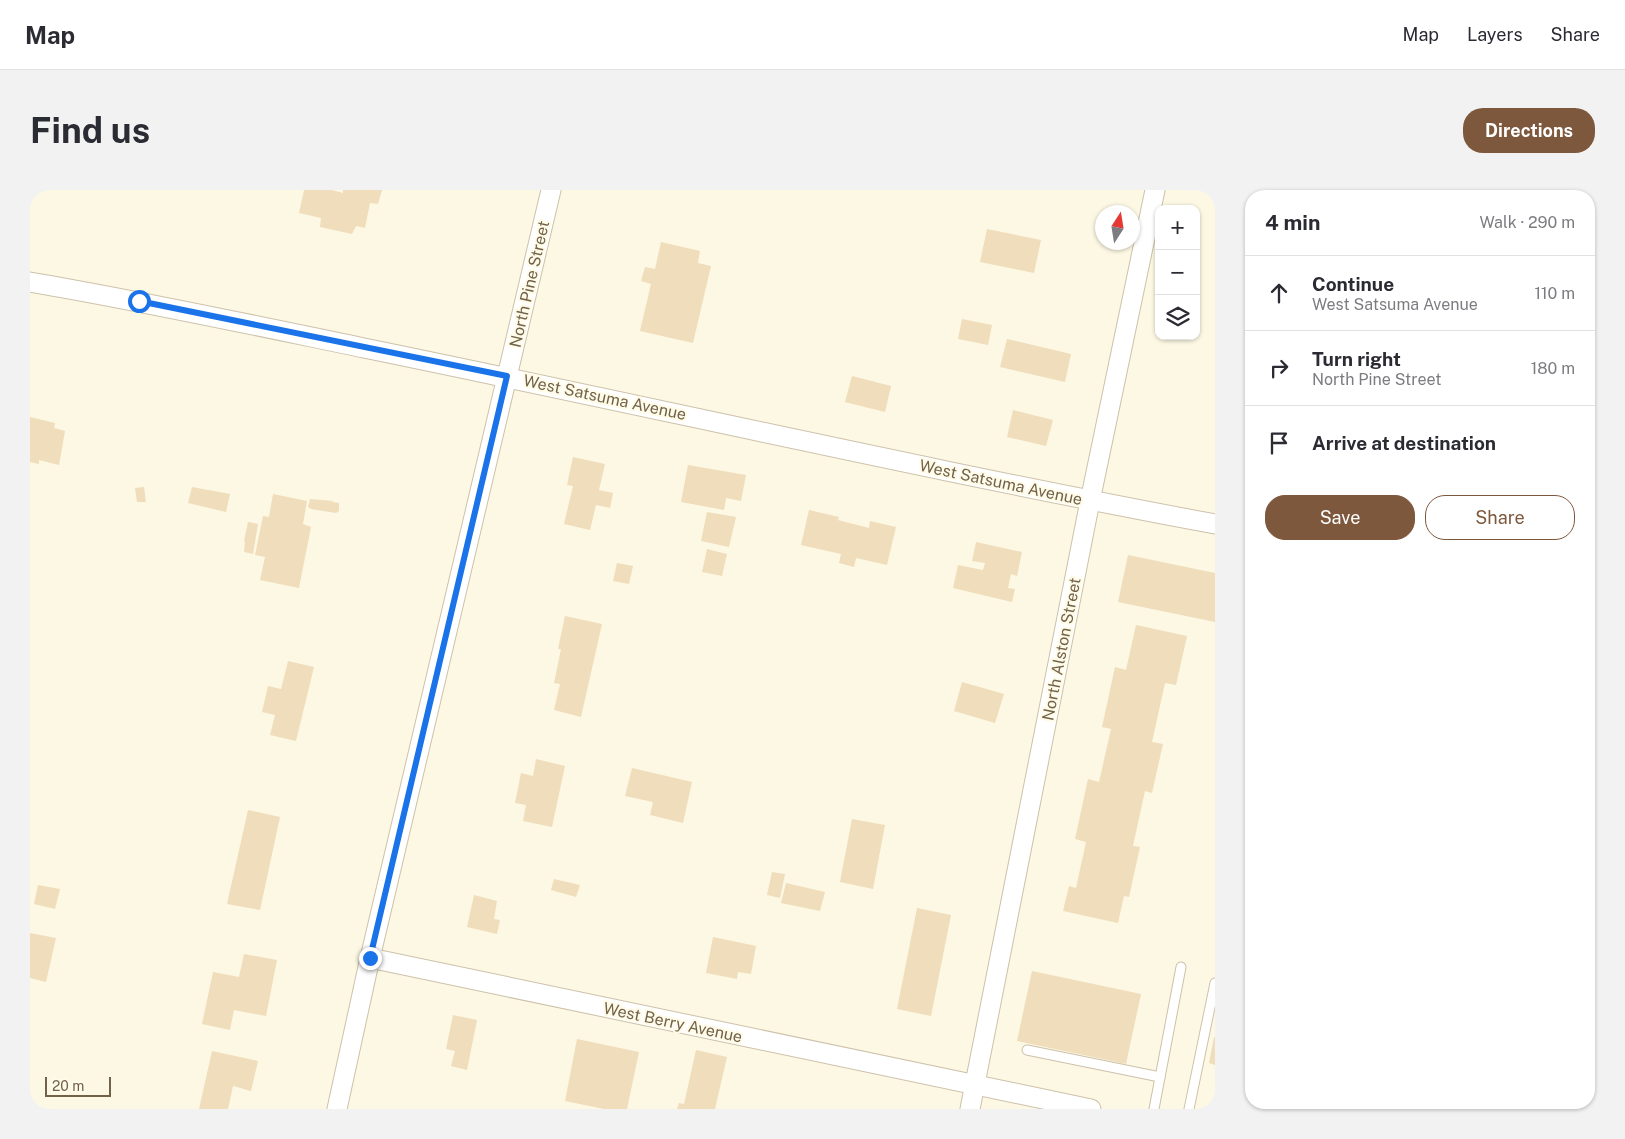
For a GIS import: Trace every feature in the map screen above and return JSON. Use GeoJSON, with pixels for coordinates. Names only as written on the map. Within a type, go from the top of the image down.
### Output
{"type":"FeatureCollection","features":[{"type":"Feature","properties":{"kind":"street","name":"North Pine Street"},"geometry":{"type":"LineString","coordinates":[[337,1109],[370,958],[551,190]]}},
{"type":"Feature","properties":{"kind":"street","name":"North Alston Street"},"geometry":{"type":"LineString","coordinates":[[970,1109],[1090,501],[1155,190]]}},
{"type":"Feature","properties":{"kind":"street","name":"West Satsuma Avenue"},"geometry":{"type":"LineString","coordinates":[[30,282],[139,301],[507,376],[1090,501],[1215,524]]}},
{"type":"Feature","properties":{"kind":"street","name":"West Berry Avenue"},"geometry":{"type":"LineString","coordinates":[[370,958],[1091,1109]]}},
{"type":"Feature","properties":{"kind":"lane"},"geometry":{"type":"LineString","coordinates":[[1154,1109],[1182,967]]}},
{"type":"Feature","properties":{"kind":"lane"},"geometry":{"type":"LineString","coordinates":[[1189,1109],[1215,983]]}},
{"type":"Feature","properties":{"kind":"lane"},"geometry":{"type":"LineString","coordinates":[[1027,1050],[1160,1077]]}},
{"type":"Feature","properties":{"kind":"building"},"geometry":{"type":"Polygon","coordinates":[[[304,190],[332,190],[343,193],[343,190],[382,190],[378,204],[370,203],[365,228],[356,226],[352,234],[320,227],[321,218],[299,213],[304,190]]]}},
{"type":"Feature","properties":{"kind":"building"},"geometry":{"type":"Polygon","coordinates":[[[987,229],[1041,240],[1034,273],[980,262],[987,229]]]}},
{"type":"Feature","properties":{"kind":"building"},"geometry":{"type":"Polygon","coordinates":[[[661,242],[700,251],[698,263],[711,266],[693,343],[640,331],[651,284],[641,281],[645,267],[655,269],[661,242]]]}},
{"type":"Feature","properties":{"kind":"building"},"geometry":{"type":"Polygon","coordinates":[[[962,319],[992,325],[988,345],[958,339],[962,319]]]}},
{"type":"Feature","properties":{"kind":"building"},"geometry":{"type":"Polygon","coordinates":[[[1007,339],[1071,354],[1065,382],[1000,367],[1007,339]]]}},
{"type":"Feature","properties":{"kind":"building"},"geometry":{"type":"Polygon","coordinates":[[[852,376],[891,386],[885,412],[845,402],[852,376]]]}},
{"type":"Feature","properties":{"kind":"building"},"geometry":{"type":"Polygon","coordinates":[[[1013,410],[1053,420],[1046,446],[1007,437],[1013,410]]]}},
{"type":"Feature","properties":{"kind":"building"},"geometry":{"type":"Polygon","coordinates":[[[30,417],[55,423],[54,428],[65,431],[59,465],[39,460],[39,464],[30,462],[30,417]]]}},
{"type":"Feature","properties":{"kind":"building"},"geometry":{"type":"Polygon","coordinates":[[[573,457],[605,464],[599,490],[613,493],[610,508],[596,505],[590,530],[564,524],[573,486],[567,485],[573,457]]]}},
{"type":"Feature","properties":{"kind":"building"},"geometry":{"type":"Polygon","coordinates":[[[688,465],[746,475],[741,501],[726,498],[724,510],[681,502],[688,465]]]}},
{"type":"Feature","properties":{"kind":"building"},"geometry":{"type":"Polygon","coordinates":[[[144,487],[146,502],[137,502],[135,488],[144,487]]]}},
{"type":"Feature","properties":{"kind":"building"},"geometry":{"type":"Polygon","coordinates":[[[192,487],[230,494],[226,512],[188,503],[192,487]]]}},
{"type":"Feature","properties":{"kind":"building"},"geometry":{"type":"Polygon","coordinates":[[[273,494],[307,501],[303,524],[311,527],[299,588],[260,580],[265,557],[255,555],[263,516],[269,517],[273,494]]]}},
{"type":"Feature","properties":{"kind":"building"},"geometry":{"type":"Polygon","coordinates":[[[310,499],[339,503],[339,511],[336,513],[311,509],[308,507],[310,499]]]}},
{"type":"Feature","properties":{"kind":"building"},"geometry":{"type":"Polygon","coordinates":[[[809,510],[839,517],[838,520],[869,528],[870,521],[896,527],[887,565],[856,558],[854,567],[839,563],[841,554],[801,545],[809,510]]]}},
{"type":"Feature","properties":{"kind":"building"},"geometry":{"type":"Polygon","coordinates":[[[707,512],[736,517],[729,547],[701,541],[707,512]]]}},
{"type":"Feature","properties":{"kind":"building"},"geometry":{"type":"Polygon","coordinates":[[[248,522],[258,524],[253,554],[244,552],[248,522]]]}},
{"type":"Feature","properties":{"kind":"building"},"geometry":{"type":"Polygon","coordinates":[[[976,542],[1022,552],[1017,576],[1011,574],[1008,588],[1015,589],[1012,602],[953,588],[958,565],[983,570],[985,563],[972,561],[976,542]]]}},
{"type":"Feature","properties":{"kind":"building"},"geometry":{"type":"Polygon","coordinates":[[[707,549],[727,554],[722,576],[702,572],[707,549]]]}},
{"type":"Feature","properties":{"kind":"building"},"geometry":{"type":"Polygon","coordinates":[[[1128,555],[1215,573],[1215,622],[1118,602],[1128,555]]]}},
{"type":"Feature","properties":{"kind":"building"},"geometry":{"type":"Polygon","coordinates":[[[617,563],[633,566],[629,584],[613,581],[617,563]]]}},
{"type":"Feature","properties":{"kind":"building"},"geometry":{"type":"Polygon","coordinates":[[[565,616],[602,624],[581,717],[554,710],[560,684],[554,683],[561,649],[558,649],[565,616]]]}},
{"type":"Feature","properties":{"kind":"building"},"geometry":{"type":"Polygon","coordinates":[[[1136,625],[1187,636],[1176,685],[1165,683],[1152,742],[1163,744],[1152,793],[1145,791],[1133,846],[1140,847],[1129,897],[1124,896],[1118,923],[1063,911],[1069,886],[1076,888],[1086,842],[1075,839],[1088,779],[1099,782],[1111,729],[1102,727],[1115,667],[1126,670],[1136,625]]]}},
{"type":"Feature","properties":{"kind":"building"},"geometry":{"type":"Polygon","coordinates":[[[288,661],[314,667],[296,741],[270,735],[275,715],[262,712],[268,686],[281,689],[288,661]]]}},
{"type":"Feature","properties":{"kind":"building"},"geometry":{"type":"Polygon","coordinates":[[[962,682],[1004,694],[995,723],[954,711],[962,682]]]}},
{"type":"Feature","properties":{"kind":"building"},"geometry":{"type":"Polygon","coordinates":[[[536,759],[565,766],[552,827],[523,821],[526,805],[515,803],[521,773],[533,776],[536,759]]]}},
{"type":"Feature","properties":{"kind":"building"},"geometry":{"type":"Polygon","coordinates":[[[632,768],[692,782],[683,823],[650,815],[653,802],[625,796],[632,768]]]}},
{"type":"Feature","properties":{"kind":"building"},"geometry":{"type":"Polygon","coordinates":[[[248,810],[280,817],[260,910],[227,904],[248,810]]]}},
{"type":"Feature","properties":{"kind":"building"},"geometry":{"type":"Polygon","coordinates":[[[852,819],[885,825],[873,889],[840,882],[852,819]]]}},
{"type":"Feature","properties":{"kind":"building"},"geometry":{"type":"Polygon","coordinates":[[[772,872],[785,874],[780,898],[767,895],[772,872]]]}},
{"type":"Feature","properties":{"kind":"building"},"geometry":{"type":"Polygon","coordinates":[[[554,879],[580,885],[576,897],[551,890],[554,879]]]}},
{"type":"Feature","properties":{"kind":"building"},"geometry":{"type":"Polygon","coordinates":[[[786,883],[825,892],[820,911],[781,903],[786,883]]]}},
{"type":"Feature","properties":{"kind":"building"},"geometry":{"type":"Polygon","coordinates":[[[38,885],[60,889],[55,909],[34,904],[38,885]]]}},
{"type":"Feature","properties":{"kind":"building"},"geometry":{"type":"Polygon","coordinates":[[[474,895],[497,901],[494,919],[500,920],[497,934],[467,927],[474,895]]]}},
{"type":"Feature","properties":{"kind":"building"},"geometry":{"type":"Polygon","coordinates":[[[917,908],[951,915],[931,1016],[897,1009],[917,908]]]}},
{"type":"Feature","properties":{"kind":"building"},"geometry":{"type":"Polygon","coordinates":[[[30,933],[56,938],[46,982],[30,978],[30,933]]]}},
{"type":"Feature","properties":{"kind":"building"},"geometry":{"type":"Polygon","coordinates":[[[713,937],[756,946],[751,974],[738,972],[737,979],[706,973],[713,937]]]}},
{"type":"Feature","properties":{"kind":"building"},"geometry":{"type":"Polygon","coordinates":[[[244,954],[277,960],[266,1016],[234,1010],[230,1030],[202,1024],[213,972],[239,977],[244,954]]]}},
{"type":"Feature","properties":{"kind":"building"},"geometry":{"type":"Polygon","coordinates":[[[1032,971],[1141,994],[1126,1064],[1017,1041],[1032,971]]]}},
{"type":"Feature","properties":{"kind":"building"},"geometry":{"type":"Polygon","coordinates":[[[453,1015],[477,1020],[467,1070],[451,1066],[455,1051],[446,1049],[453,1015]]]}},
{"type":"Feature","properties":{"kind":"building"},"geometry":{"type":"Polygon","coordinates":[[[1215,1037],[1215,1065],[1209,1063],[1215,1037]]]}},
{"type":"Feature","properties":{"kind":"building"},"geometry":{"type":"Polygon","coordinates":[[[577,1039],[639,1052],[627,1109],[604,1109],[565,1101],[577,1039]]]}},
{"type":"Feature","properties":{"kind":"building"},"geometry":{"type":"Polygon","coordinates":[[[696,1050],[727,1057],[715,1109],[677,1109],[679,1103],[684,1104],[696,1050]]]}},
{"type":"Feature","properties":{"kind":"building"},"geometry":{"type":"Polygon","coordinates":[[[212,1051],[258,1061],[251,1091],[233,1086],[228,1109],[199,1109],[212,1051]]]}},
{"type":"Feature","properties":{"kind":"route"},"geometry":{"type":"LineString","coordinates":[[139,301],[507,376],[370,958]]}}]}
